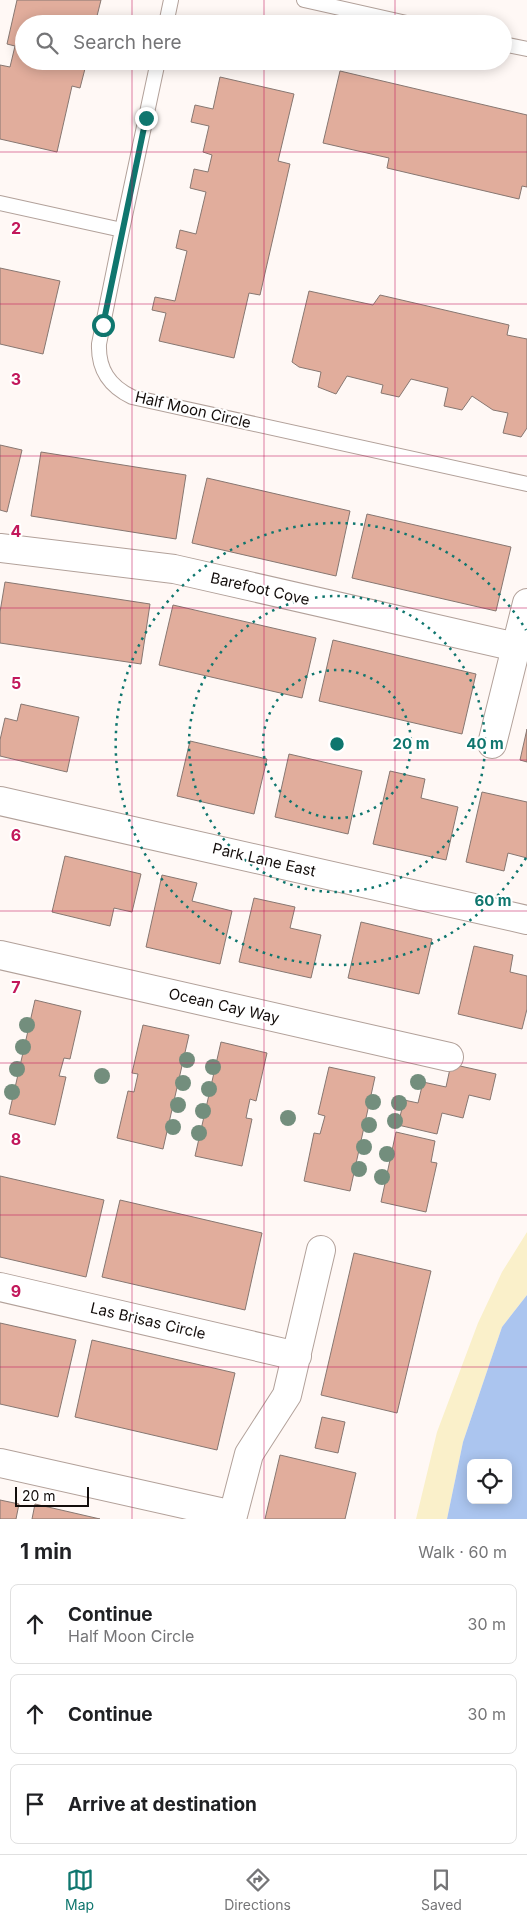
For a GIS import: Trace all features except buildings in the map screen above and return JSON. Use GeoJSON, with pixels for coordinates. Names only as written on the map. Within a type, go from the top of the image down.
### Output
{"type":"FeatureCollection","features":[{"type":"Feature","properties":{"kind":"street","name":"Barefoot Cove"},"geometry":{"type":"LineString","coordinates":[[0,548],[174,570],[516,648]]}},
{"type":"Feature","properties":{"kind":"street"},"geometry":{"type":"LineString","coordinates":[[492,744],[527,604]]}},
{"type":"Feature","properties":{"kind":"street","name":"Park Lane East"},"geometry":{"type":"LineString","coordinates":[[0,801],[527,920]]}},
{"type":"Feature","properties":{"kind":"street","name":"Ocean Cay Way"},"geometry":{"type":"LineString","coordinates":[[0,955],[449,1057]]}},
{"type":"Feature","properties":{"kind":"street"},"geometry":{"type":"LineString","coordinates":[[0,1463],[232,1517],[249,1454],[286,1395],[297,1356],[321,1250]]}},
{"type":"Feature","properties":{"kind":"street","name":"Las Brisas Circle"},"geometry":{"type":"LineString","coordinates":[[0,1287],[297,1356]]}},
{"type":"Feature","properties":{"kind":"lane"},"geometry":{"type":"LineString","coordinates":[[168,15],[171,0]]}},
{"type":"Feature","properties":{"kind":"lane"},"geometry":{"type":"LineString","coordinates":[[304,0],[371,15]]}},
{"type":"Feature","properties":{"kind":"lane"},"geometry":{"type":"LineString","coordinates":[[512,46],[527,49]]}},
{"type":"Feature","properties":{"kind":"lane","name":"Half Moon Circle"},"geometry":{"type":"LineString","coordinates":[[156,70],[99,344],[98,360],[115,389],[132,397],[527,484]]}},
{"type":"Feature","properties":{"kind":"lane"},"geometry":{"type":"LineString","coordinates":[[0,203],[122,230]]}},
{"type":"Feature","properties":{"kind":"sand"},"geometry":{"type":"Polygon","coordinates":[[[527,1232],[527,1295],[502,1327],[463,1442],[447,1519],[416,1519],[437,1432],[478,1323],[502,1272],[527,1232]]]}},
{"type":"Feature","properties":{"kind":"water"},"geometry":{"type":"Polygon","coordinates":[[[527,1295],[527,1519],[447,1519],[463,1442],[502,1327],[527,1295]]]}},
{"type":"Feature","properties":{"kind":"route"},"geometry":{"type":"LineString","coordinates":[[103,325],[146,118]]}}]}
